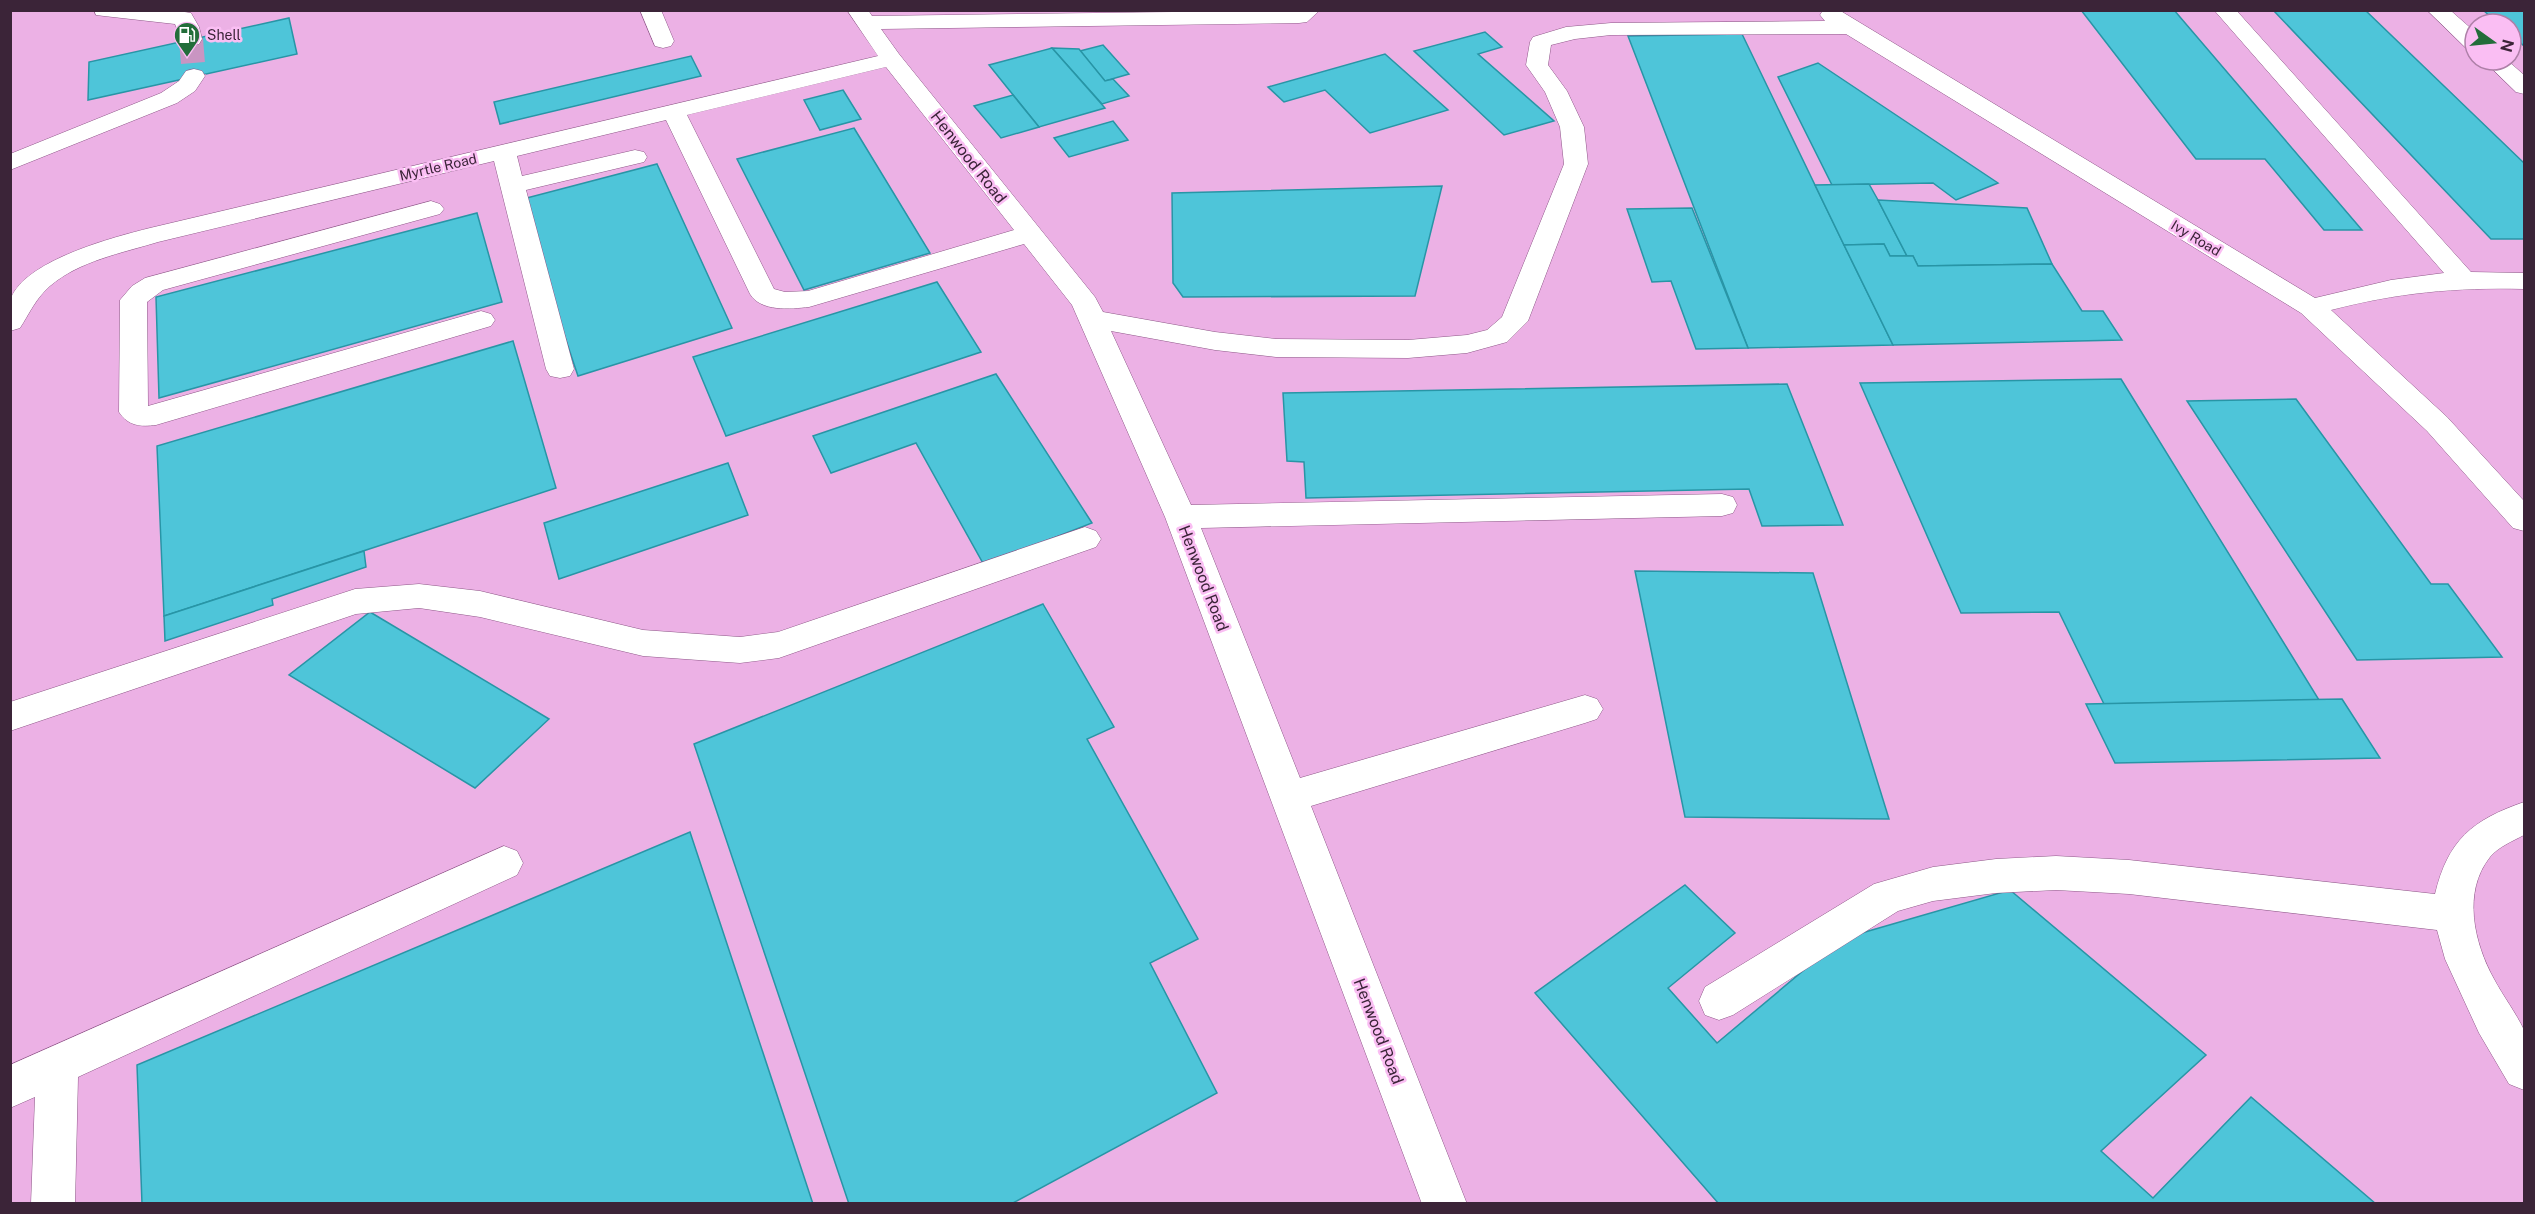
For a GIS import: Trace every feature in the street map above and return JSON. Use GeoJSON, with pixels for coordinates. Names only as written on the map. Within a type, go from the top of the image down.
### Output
{"type":"FeatureCollection","features":[{"type":"Feature","properties":{"kind":"street"},"geometry":{"type":"LineString","coordinates":[[104,10],[183,18],[189,27],[191,39]]}},
{"type":"Feature","properties":{"kind":"street"},"geometry":{"type":"LineString","coordinates":[[650,10],[663,41]]}},
{"type":"Feature","properties":{"kind":"street"},"geometry":{"type":"LineString","coordinates":[[861,17],[1299,17],[1310,10]]}},
{"type":"Feature","properties":{"kind":"street","name":"Ivy Road"},"geometry":{"type":"LineString","coordinates":[[1824,10],[2311,307],[2437,424],[2524,520]]}},
{"type":"Feature","properties":{"kind":"street"},"geometry":{"type":"LineString","coordinates":[[2224,10],[2463,280]]}},
{"type":"Feature","properties":{"kind":"street"},"geometry":{"type":"LineString","coordinates":[[2437,10],[2463,33]]}},
{"type":"Feature","properties":{"kind":"street","name":"Henwood Road"},"geometry":{"type":"LineString","coordinates":[[861,17],[891,59],[1085,303],[1181,517],[1445,1203]]}},
{"type":"Feature","properties":{"kind":"street"},"geometry":{"type":"LineString","coordinates":[[1092,319],[1215,341],[1276,348],[1408,349],[1467,344],[1497,336],[1514,321],[1576,164],[1572,127],[1556,92],[1537,65],[1541,42],[1552,36],[1571,32],[1611,29],[1850,27]]}},
{"type":"Feature","properties":{"kind":"street","name":"Myrtle Road"},"geometry":{"type":"LineString","coordinates":[[10,322],[30,290],[50,274],[73,262],[150,236],[891,59]]}},
{"type":"Feature","properties":{"kind":"street"},"geometry":{"type":"LineString","coordinates":[[2507,72],[2524,87]]}},
{"type":"Feature","properties":{"kind":"street"},"geometry":{"type":"LineString","coordinates":[[10,163],[169,98],[187,86],[194,76]]}},
{"type":"Feature","properties":{"kind":"street"},"geometry":{"type":"LineString","coordinates":[[674,111],[763,294],[783,301],[809,299],[1029,234]]}},
{"type":"Feature","properties":{"kind":"street"},"geometry":{"type":"LineString","coordinates":[[504,152],[560,369]]}},
{"type":"Feature","properties":{"kind":"street"},"geometry":{"type":"LineString","coordinates":[[512,186],[635,157]]}},
{"type":"Feature","properties":{"kind":"street"},"geometry":{"type":"LineString","coordinates":[[289,203],[296,245]]}},
{"type":"Feature","properties":{"kind":"street"},"geometry":{"type":"LineString","coordinates":[[431,209],[154,284],[141,292],[134,300],[134,412],[142,417],[156,415],[481,321]]}},
{"type":"Feature","properties":{"kind":"street"},"geometry":{"type":"LineString","coordinates":[[2311,307],[2381,290],[2463,280],[2524,280]]}},
{"type":"Feature","properties":{"kind":"street"},"geometry":{"type":"LineString","coordinates":[[1181,517],[1722,505]]}},
{"type":"Feature","properties":{"kind":"street"},"geometry":{"type":"LineString","coordinates":[[10,717],[355,602],[419,596],[480,604],[643,643],[740,650],[779,645],[1085,538]]}},
{"type":"Feature","properties":{"kind":"street"},"geometry":{"type":"LineString","coordinates":[[1288,797],[1585,710]]}},
{"type":"Feature","properties":{"kind":"street"},"geometry":{"type":"LineString","coordinates":[[2524,818],[2493,832],[2476,845],[2456,883],[2452,914],[2468,970],[2499,1029],[2524,1068]]}},
{"type":"Feature","properties":{"kind":"street"},"geometry":{"type":"LineString","coordinates":[[10,1087],[504,863]]}},
{"type":"Feature","properties":{"kind":"street"},"geometry":{"type":"LineString","coordinates":[[1719,1000],[1888,896],[1933,884],[1986,877],[2056,873],[2129,877],[2452,914]]}},
{"type":"Feature","properties":{"kind":"street"},"geometry":{"type":"LineString","coordinates":[[53,1203],[57,1065]]}},
{"type":"Feature","properties":{"kind":"building"},"geometry":{"type":"Polygon","coordinates":[[[2081,10],[2174,10],[2362,230],[2324,230],[2265,159],[2196,159],[2081,10]]]}},
{"type":"Feature","properties":{"kind":"building"},"geometry":{"type":"Polygon","coordinates":[[[2273,10],[2365,10],[2524,163],[2524,239],[2491,239],[2273,10]]]}},
{"type":"Feature","properties":{"kind":"building"},"geometry":{"type":"Polygon","coordinates":[[[2483,10],[2524,10],[2524,46],[2523,12],[2485,12],[2483,10]]]}},
{"type":"Feature","properties":{"kind":"building"},"geometry":{"type":"Polygon","coordinates":[[[289,18],[297,54],[88,100],[89,62],[289,18]]]}},
{"type":"Feature","properties":{"kind":"building"},"geometry":{"type":"Polygon","coordinates":[[[1485,32],[1502,47],[1478,54],[1554,121],[1504,135],[1414,51],[1485,32]]]}},
{"type":"Feature","properties":{"kind":"building"},"geometry":{"type":"Polygon","coordinates":[[[1742,34],[1893,345],[1748,348],[1628,36],[1742,34]]]}},
{"type":"Feature","properties":{"kind":"building"},"geometry":{"type":"Polygon","coordinates":[[[1103,45],[1129,74],[1105,81],[1080,51],[1103,45]]]}},
{"type":"Feature","properties":{"kind":"building"},"geometry":{"type":"Polygon","coordinates":[[[1052,48],[1079,49],[1105,81],[1113,79],[1129,96],[1102,104],[1052,48]]]}},
{"type":"Feature","properties":{"kind":"building"},"geometry":{"type":"Polygon","coordinates":[[[1052,48],[1105,108],[1039,127],[989,65],[1052,48]]]}},
{"type":"Feature","properties":{"kind":"building"},"geometry":{"type":"Polygon","coordinates":[[[1385,54],[1448,110],[1370,133],[1325,90],[1284,102],[1268,87],[1385,54]]]}},
{"type":"Feature","properties":{"kind":"building"},"geometry":{"type":"Polygon","coordinates":[[[691,56],[701,76],[500,124],[494,102],[691,56]]]}},
{"type":"Feature","properties":{"kind":"building"},"geometry":{"type":"Polygon","coordinates":[[[1818,63],[1998,183],[1956,200],[1933,183],[1832,185],[1778,77],[1818,63]]]}},
{"type":"Feature","properties":{"kind":"building"},"geometry":{"type":"Polygon","coordinates":[[[843,90],[861,119],[820,130],[804,100],[843,90]]]}},
{"type":"Feature","properties":{"kind":"building"},"geometry":{"type":"Polygon","coordinates":[[[1013,95],[1039,127],[1001,138],[974,106],[1013,95]]]}},
{"type":"Feature","properties":{"kind":"building"},"geometry":{"type":"Polygon","coordinates":[[[1113,121],[1128,140],[1069,157],[1054,138],[1113,121]]]}},
{"type":"Feature","properties":{"kind":"building"},"geometry":{"type":"Polygon","coordinates":[[[854,128],[930,253],[804,290],[737,159],[854,128]]]}},
{"type":"Feature","properties":{"kind":"building"},"geometry":{"type":"Polygon","coordinates":[[[657,164],[732,328],[578,376],[519,200],[657,164]]]}},
{"type":"Feature","properties":{"kind":"building"},"geometry":{"type":"Polygon","coordinates":[[[1869,184],[1907,256],[1890,256],[1884,244],[1844,245],[1815,185],[1869,184]]]}},
{"type":"Feature","properties":{"kind":"building"},"geometry":{"type":"Polygon","coordinates":[[[1442,186],[1415,296],[1183,297],[1173,283],[1172,193],[1442,186]]]}},
{"type":"Feature","properties":{"kind":"building"},"geometry":{"type":"Polygon","coordinates":[[[1878,200],[2027,208],[2052,264],[1918,266],[1913,256],[1907,256],[1878,200]]]}},
{"type":"Feature","properties":{"kind":"building"},"geometry":{"type":"Polygon","coordinates":[[[1692,208],[1748,348],[1696,349],[1671,281],[1652,282],[1627,209],[1692,208]]]}},
{"type":"Feature","properties":{"kind":"building"},"geometry":{"type":"Polygon","coordinates":[[[477,213],[502,302],[159,398],[156,297],[477,213]]]}},
{"type":"Feature","properties":{"kind":"building"},"geometry":{"type":"Polygon","coordinates":[[[1884,244],[1890,256],[1913,256],[1918,266],[2052,264],[2082,311],[2103,311],[2122,340],[1893,345],[1844,245],[1884,244]]]}},
{"type":"Feature","properties":{"kind":"building"},"geometry":{"type":"Polygon","coordinates":[[[937,282],[981,352],[726,436],[693,357],[937,282]]]}},
{"type":"Feature","properties":{"kind":"building"},"geometry":{"type":"Polygon","coordinates":[[[513,341],[556,488],[164,616],[157,446],[513,341]]]}},
{"type":"Feature","properties":{"kind":"building"},"geometry":{"type":"Polygon","coordinates":[[[996,374],[1092,523],[984,565],[916,443],[831,473],[813,436],[996,374]]]}},
{"type":"Feature","properties":{"kind":"building"},"geometry":{"type":"Polygon","coordinates":[[[2121,379],[2319,700],[2104,704],[2059,612],[1961,613],[1860,383],[2121,379]]]}},
{"type":"Feature","properties":{"kind":"building"},"geometry":{"type":"Polygon","coordinates":[[[1787,384],[1843,525],[1762,526],[1749,489],[1306,498],[1304,462],[1287,461],[1283,393],[1787,384]]]}},
{"type":"Feature","properties":{"kind":"building"},"geometry":{"type":"Polygon","coordinates":[[[2296,399],[2431,584],[2448,584],[2502,657],[2357,660],[2187,401],[2296,399]]]}},
{"type":"Feature","properties":{"kind":"building"},"geometry":{"type":"Polygon","coordinates":[[[728,463],[748,515],[559,579],[544,523],[728,463]]]}},
{"type":"Feature","properties":{"kind":"building"},"geometry":{"type":"Polygon","coordinates":[[[364,551],[366,567],[272,599],[273,605],[165,641],[164,616],[364,551]]]}},
{"type":"Feature","properties":{"kind":"building"},"geometry":{"type":"Polygon","coordinates":[[[1635,571],[1813,573],[1889,819],[1685,817],[1635,571]]]}},
{"type":"Feature","properties":{"kind":"building"},"geometry":{"type":"Polygon","coordinates":[[[1043,604],[1114,727],[1087,739],[1198,939],[1150,963],[1217,1093],[1011,1204],[849,1204],[694,744],[1043,604]]]}},
{"type":"Feature","properties":{"kind":"building"},"geometry":{"type":"Polygon","coordinates":[[[370,612],[549,719],[475,788],[289,675],[370,612]]]}},
{"type":"Feature","properties":{"kind":"building"},"geometry":{"type":"Polygon","coordinates":[[[2342,699],[2380,758],[2115,763],[2086,704],[2342,699]]]}},
{"type":"Feature","properties":{"kind":"building"},"geometry":{"type":"Polygon","coordinates":[[[690,832],[813,1204],[142,1204],[137,1065],[690,832]]]}},
{"type":"Feature","properties":{"kind":"building"},"geometry":{"type":"Polygon","coordinates":[[[1685,885],[1735,933],[1668,988],[1717,1043],[1841,939],[2010,890],[2206,1055],[2101,1151],[2153,1198],[2251,1097],[2376,1204],[1719,1204],[1535,993],[1685,885]]]}},
{"type":"Feature","properties":{"kind":"tunnel"},"geometry":{"type":"LineString","coordinates":[[191,39],[194,76]]}},
{"type":"Feature","properties":{"kind":"place","name":"Shell"},"geometry":{"type":"Point","coordinates":[187,58]}}]}
